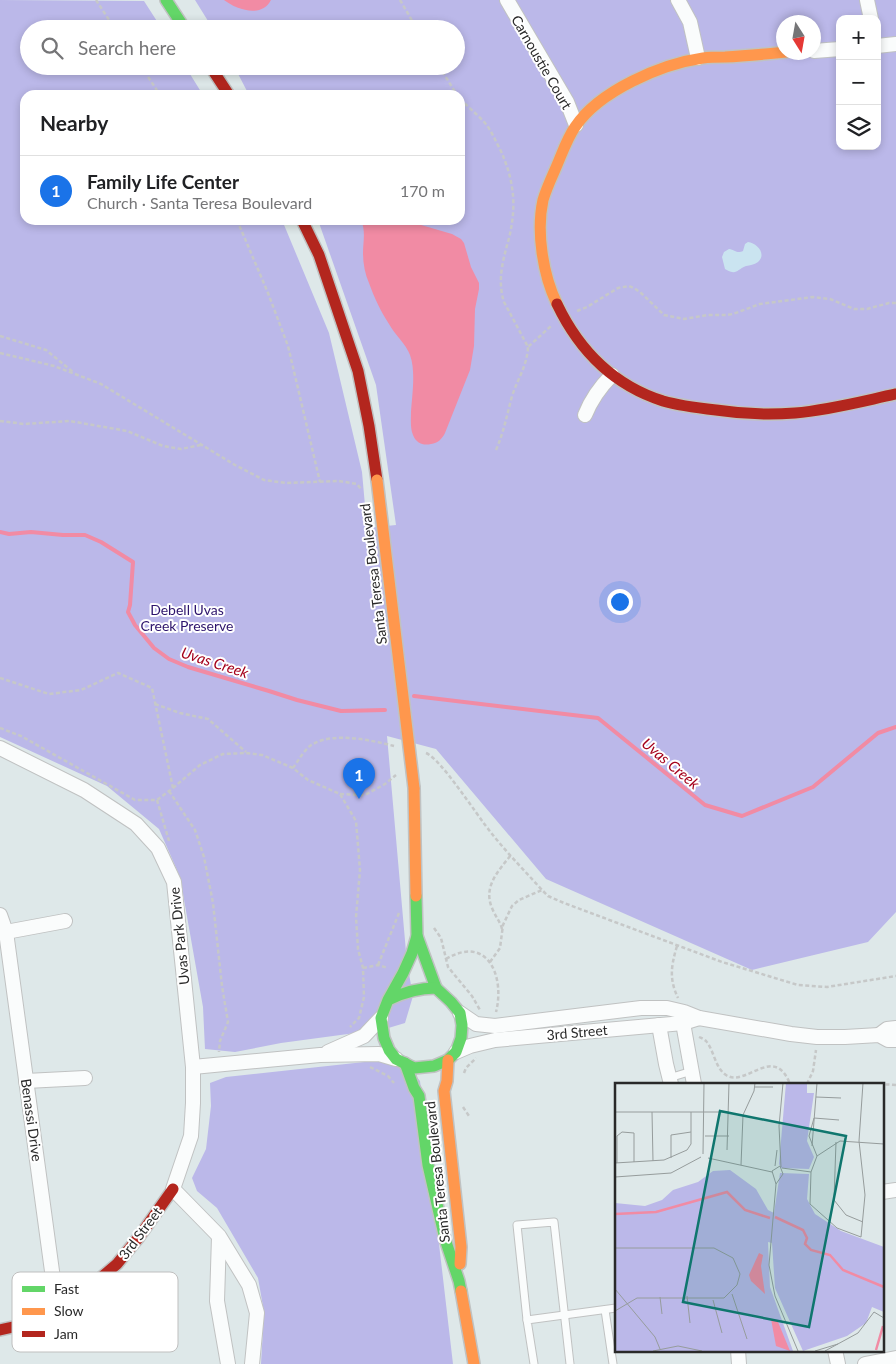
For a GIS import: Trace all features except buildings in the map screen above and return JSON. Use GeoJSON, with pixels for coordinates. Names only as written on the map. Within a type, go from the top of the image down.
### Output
{"type":"FeatureCollection","features":[{"type":"Feature","properties":{"kind":"main road"},"geometry":{"type":"LineString","coordinates":[[166,0],[179,20]]}},
{"type":"Feature","properties":{"kind":"main road"},"geometry":{"type":"LineString","coordinates":[[776,53],[698,58],[663,68],[624,85],[602,100],[576,125],[546,189],[541,208],[541,239],[545,269],[558,306],[583,348],[612,375],[662,400],[707,409],[759,415],[803,412],[896,394]]}},
{"type":"Feature","properties":{"kind":"main road"},"geometry":{"type":"LineString","coordinates":[[216,75],[226,90]]}},
{"type":"Feature","properties":{"kind":"main road","name":"Santa Teresa Boulevard"},"geometry":{"type":"LineString","coordinates":[[304,225],[319,255],[358,371],[377,480],[414,788],[417,936],[404,973],[388,1000]]}},
{"type":"Feature","properties":{"kind":"main road","name":"Santa Teresa Boulevard"},"geometry":{"type":"LineString","coordinates":[[417,936],[436,988]]}},
{"type":"Feature","properties":{"kind":"main road"},"geometry":{"type":"LineString","coordinates":[[420,987],[436,988],[460,1013],[462,1025],[461,1038],[452,1056],[434,1066],[414,1068],[400,1061],[389,1050],[384,1038],[381,1018],[388,1000],[407,990],[420,987]]}},
{"type":"Feature","properties":{"kind":"main road","name":"Santa Teresa Boulevard"},"geometry":{"type":"LineString","coordinates":[[452,1056],[444,1090],[460,1247],[459,1281]]}},
{"type":"Feature","properties":{"kind":"main road","name":"Santa Teresa Boulevard"},"geometry":{"type":"LineString","coordinates":[[400,1061],[419,1096],[428,1165],[445,1239],[459,1281],[474,1364]]}},
{"type":"Feature","properties":{"kind":"main road","name":"3rd Street"},"geometry":{"type":"LineString","coordinates":[[108,1272],[117,1264],[139,1237],[173,1189]]}},
{"type":"Feature","properties":{"kind":"street","name":"Carnoustie Court"},"geometry":{"type":"LineString","coordinates":[[507,0],[567,102],[576,125]]}},
{"type":"Feature","properties":{"kind":"street"},"geometry":{"type":"LineString","coordinates":[[678,0],[690,22],[698,58]]}},
{"type":"Feature","properties":{"kind":"street"},"geometry":{"type":"LineString","coordinates":[[867,0],[871,15]]}},
{"type":"Feature","properties":{"kind":"street"},"geometry":{"type":"LineString","coordinates":[[881,46],[896,44]]}},
{"type":"Feature","properties":{"kind":"street"},"geometry":{"type":"LineString","coordinates":[[821,50],[836,49]]}},
{"type":"Feature","properties":{"kind":"street"},"geometry":{"type":"LineString","coordinates":[[585,415],[596,393],[612,375]]}},
{"type":"Feature","properties":{"kind":"street","name":"Uvas Park Drive"},"geometry":{"type":"LineString","coordinates":[[0,748],[84,790],[136,824],[158,848],[174,882],[193,1067],[193,1103],[191,1136],[173,1189]]}},
{"type":"Feature","properties":{"kind":"street","name":"Benassi Drive"},"geometry":{"type":"LineString","coordinates":[[0,915],[6,932],[52,1272]]}},
{"type":"Feature","properties":{"kind":"street"},"geometry":{"type":"LineString","coordinates":[[6,932],[65,922]]}},
{"type":"Feature","properties":{"kind":"street","name":"3rd Street"},"geometry":{"type":"LineString","coordinates":[[460,1013],[476,1024],[495,1026],[641,1008],[667,1008],[699,1018],[791,1034],[817,1037],[879,1035],[888,1040],[896,1040]]}},
{"type":"Feature","properties":{"kind":"street"},"geometry":{"type":"LineString","coordinates":[[320,1054],[364,1036],[381,1018]]}},
{"type":"Feature","properties":{"kind":"street","name":"3rd Street"},"geometry":{"type":"LineString","coordinates":[[452,1056],[470,1046],[495,1040],[683,1023],[699,1018]]}},
{"type":"Feature","properties":{"kind":"street"},"geometry":{"type":"LineString","coordinates":[[683,1023],[693,1078]]}},
{"type":"Feature","properties":{"kind":"street"},"geometry":{"type":"LineString","coordinates":[[660,1025],[670,1081]]}},
{"type":"Feature","properties":{"kind":"street","name":"3rd Street"},"geometry":{"type":"LineString","coordinates":[[879,1035],[887,1029],[896,1028]]}},
{"type":"Feature","properties":{"kind":"street"},"geometry":{"type":"LineString","coordinates":[[193,1067],[320,1054],[379,1054],[400,1061]]}},
{"type":"Feature","properties":{"kind":"street"},"geometry":{"type":"LineString","coordinates":[[26,1081],[85,1078]]}},
{"type":"Feature","properties":{"kind":"street"},"geometry":{"type":"LineString","coordinates":[[173,1189],[220,1236],[248,1285],[257,1313],[252,1364]]}},
{"type":"Feature","properties":{"kind":"street"},"geometry":{"type":"LineString","coordinates":[[220,1236],[217,1301],[228,1364]]}},
{"type":"Feature","properties":{"kind":"street"},"geometry":{"type":"LineString","coordinates":[[864,1364],[896,1358]]}},
{"type":"Feature","properties":{"kind":"lane"},"geometry":{"type":"LineString","coordinates":[[670,1081],[693,1078]]}},
{"type":"Feature","properties":{"kind":"lane"},"geometry":{"type":"LineString","coordinates":[[534,1364],[527,1320],[517,1225],[554,1222],[570,1364]]}},
{"type":"Feature","properties":{"kind":"lane"},"geometry":{"type":"LineString","coordinates":[[527,1320],[615,1308]]}},
{"type":"Feature","properties":{"kind":"lane"},"geometry":{"type":"LineString","coordinates":[[605,1310],[613,1364]]}},
{"type":"Feature","properties":{"kind":"path"},"geometry":{"type":"LineString","coordinates":[[96,0],[110,20]]}},
{"type":"Feature","properties":{"kind":"path"},"geometry":{"type":"LineString","coordinates":[[400,0],[412,20]]}},
{"type":"Feature","properties":{"kind":"path"},"geometry":{"type":"LineString","coordinates":[[147,75],[157,90]]}},
{"type":"Feature","properties":{"kind":"path"},"geometry":{"type":"LineString","coordinates":[[445,75],[454,90]]}},
{"type":"Feature","properties":{"kind":"path"},"geometry":{"type":"LineString","coordinates":[[239,225],[288,346],[320,482]]}},
{"type":"Feature","properties":{"kind":"path"},"geometry":{"type":"LineString","coordinates":[[641,293],[664,315],[684,318],[733,314],[760,304],[813,297],[830,299],[854,309],[867,309],[888,303],[896,303]]}},
{"type":"Feature","properties":{"kind":"path"},"geometry":{"type":"LineString","coordinates":[[0,336],[46,350],[75,374]]}},
{"type":"Feature","properties":{"kind":"path"},"geometry":{"type":"LineString","coordinates":[[496,450],[506,424],[512,396],[527,360],[528,347]]}},
{"type":"Feature","properties":{"kind":"path"},"geometry":{"type":"LineString","coordinates":[[0,353],[54,366],[101,384],[235,465],[264,480],[286,483],[340,481],[356,484],[366,494]]}},
{"type":"Feature","properties":{"kind":"path"},"geometry":{"type":"LineString","coordinates":[[0,421],[24,424],[70,421],[127,431],[163,446],[182,450],[202,445]]}},
{"type":"Feature","properties":{"kind":"path"},"geometry":{"type":"LineString","coordinates":[[0,678],[50,694],[81,690],[118,674],[152,688],[173,788]]}},
{"type":"Feature","properties":{"kind":"path"},"geometry":{"type":"LineString","coordinates":[[155,704],[180,713],[208,719],[246,752]]}},
{"type":"Feature","properties":{"kind":"path"},"geometry":{"type":"LineString","coordinates":[[0,728],[21,736],[135,800],[157,800],[200,765],[223,754],[246,752],[262,755],[293,768],[308,780],[340,794],[365,795],[385,784],[396,775]]}},
{"type":"Feature","properties":{"kind":"path"},"geometry":{"type":"LineString","coordinates":[[293,768],[311,744],[327,738],[352,739],[400,747]]}},
{"type":"Feature","properties":{"kind":"path"},"geometry":{"type":"LineString","coordinates":[[418,751],[430,755],[438,763],[489,830],[548,896],[722,962],[809,987],[836,986],[896,976]]}},
{"type":"Feature","properties":{"kind":"path"},"geometry":{"type":"LineString","coordinates":[[169,791],[195,830],[204,857],[213,904],[228,1022],[220,1041],[219,1053]]}},
{"type":"Feature","properties":{"kind":"path"},"geometry":{"type":"LineString","coordinates":[[340,794],[356,821],[360,870],[356,917],[358,948],[363,968],[364,996],[359,1018],[350,1028],[343,1030]]}},
{"type":"Feature","properties":{"kind":"path"},"geometry":{"type":"LineString","coordinates":[[502,930],[500,921],[489,901],[489,890],[495,875],[510,855]]}},
{"type":"Feature","properties":{"kind":"path"},"geometry":{"type":"LineString","coordinates":[[490,962],[500,948],[502,930],[514,903],[542,890]]}},
{"type":"Feature","properties":{"kind":"path"},"geometry":{"type":"LineString","coordinates":[[378,965],[402,908]]}},
{"type":"Feature","properties":{"kind":"path"},"geometry":{"type":"LineString","coordinates":[[442,938],[448,967],[472,996],[480,1010],[485,1012]]}},
{"type":"Feature","properties":{"kind":"path"},"geometry":{"type":"LineString","coordinates":[[677,946],[672,961],[672,977],[674,988],[680,1001]]}},
{"type":"Feature","properties":{"kind":"path"},"geometry":{"type":"LineString","coordinates":[[442,962],[458,953],[469,951],[480,954],[490,962],[496,975],[499,989],[496,1012]]}},
{"type":"Feature","properties":{"kind":"path"},"geometry":{"type":"LineString","coordinates":[[363,968],[378,965],[393,969]]}},
{"type":"Feature","properties":{"kind":"path"},"geometry":{"type":"LineString","coordinates":[[490,1015],[502,1012]]}},
{"type":"Feature","properties":{"kind":"path"},"geometry":{"type":"LineString","coordinates":[[698,1036],[706,1041],[725,1075],[741,1077],[760,1068],[770,1066],[780,1069],[786,1075],[790,1083]]}},
{"type":"Feature","properties":{"kind":"path"},"geometry":{"type":"LineString","coordinates":[[807,1083],[813,1071],[816,1048]]}},
{"type":"Feature","properties":{"kind":"path"},"geometry":{"type":"LineString","coordinates":[[463,1075],[466,1068],[478,1055]]}},
{"type":"Feature","properties":{"kind":"path"},"geometry":{"type":"LineString","coordinates":[[363,1067],[372,1068],[388,1076],[398,1087]]}},
{"type":"Feature","properties":{"kind":"path"},"geometry":{"type":"LineString","coordinates":[[461,1098],[463,1108],[469,1116]]}},
{"type":"Feature","properties":{"kind":"green space","name":"Debell Uvas Creek Preserve"},"geometry":{"type":"Polygon","coordinates":[[[0,0],[144,1],[156,20],[20,20],[20,75],[191,75],[200,90],[20,90],[20,225],[284,225],[329,333],[362,472],[367,528],[396,525],[376,385],[320,225],[465,225],[465,90],[246,90],[239,75],[465,75],[465,20],[207,20],[195,0],[896,0],[896,912],[868,942],[752,970],[546,879],[436,749],[387,736],[407,963],[413,996],[405,1023],[385,1029],[281,1043],[235,1052],[205,1049],[203,1007],[180,877],[159,829],[107,786],[0,737],[0,0]]]}},
{"type":"Feature","properties":{"kind":"green space"},"geometry":{"type":"Polygon","coordinates":[[[401,1058],[420,1081],[453,1364],[261,1364],[264,1312],[258,1278],[217,1208],[197,1191],[192,1178],[206,1149],[211,1106],[210,1083],[226,1077],[401,1058]]]}},
{"type":"Feature","properties":{"kind":"sand"},"geometry":{"type":"Polygon","coordinates":[[[748,242],[755,244],[760,249],[761,259],[736,272],[725,269],[722,257],[724,252],[729,249],[741,252],[748,242]]]}},
{"type":"Feature","properties":{"kind":"shaded area"},"geometry":{"type":"Polygon","coordinates":[[[224,0],[271,0],[267,6],[256,11],[236,7],[224,0]]]}},
{"type":"Feature","properties":{"kind":"shaded area"},"geometry":{"type":"Polygon","coordinates":[[[363,225],[421,225],[452,234],[464,243],[471,267],[479,283],[475,309],[474,346],[470,370],[443,437],[433,443],[425,445],[420,443],[414,438],[412,432],[412,361],[406,347],[391,328],[375,299],[363,261],[363,225]]]}},
{"type":"Feature","properties":{"kind":"waterway","name":"Uvas Creek"},"geometry":{"type":"LineString","coordinates":[[0,532],[9,534],[31,532],[85,535],[101,542],[133,562],[128,612],[135,625],[154,648],[169,659],[188,667],[297,700],[341,711],[385,710]]}},
{"type":"Feature","properties":{"kind":"waterway","name":"Uvas Creek"},"geometry":{"type":"LineString","coordinates":[[414,696],[598,718],[705,805],[742,816],[813,787],[878,733],[896,727]]}},
{"type":"Feature","properties":{"kind":"traffic: fast"},"geometry":{"type":"LineString","coordinates":[[166,0],[179,20]]}},
{"type":"Feature","properties":{"kind":"traffic: fast"},"geometry":{"type":"LineString","coordinates":[[388,1000],[411,991],[436,988],[460,1013],[462,1025],[461,1038],[456,1052],[448,1060],[434,1066],[414,1068],[396,1059],[389,1050],[384,1038],[381,1018],[388,1000],[412,953],[417,936],[416,896]]}},
{"type":"Feature","properties":{"kind":"traffic: fast"},"geometry":{"type":"LineString","coordinates":[[417,936],[436,988]]}},
{"type":"Feature","properties":{"kind":"traffic: fast"},"geometry":{"type":"LineString","coordinates":[[405,1063],[419,1096],[428,1165],[445,1239],[461,1291]]}},
{"type":"Feature","properties":{"kind":"traffic: slow"},"geometry":{"type":"LineString","coordinates":[[557,304],[548,280],[542,253],[541,212],[545,193],[566,143],[575,127],[586,114],[599,102],[632,81],[669,66],[706,58],[776,53]]}},
{"type":"Feature","properties":{"kind":"traffic: slow"},"geometry":{"type":"LineString","coordinates":[[377,480],[414,788]]}},
{"type":"Feature","properties":{"kind":"traffic: slow"},"geometry":{"type":"LineString","coordinates":[[414,788],[416,896]]}},
{"type":"Feature","properties":{"kind":"traffic: slow"},"geometry":{"type":"LineString","coordinates":[[448,1060],[447,1081],[444,1091],[461,1247],[460,1264]]}},
{"type":"Feature","properties":{"kind":"traffic: slow"},"geometry":{"type":"LineString","coordinates":[[461,1291],[474,1364]]}},
{"type":"Feature","properties":{"kind":"traffic: jam"},"geometry":{"type":"LineString","coordinates":[[216,75],[226,90]]}},
{"type":"Feature","properties":{"kind":"traffic: jam"},"geometry":{"type":"LineString","coordinates":[[304,225],[319,255],[358,371],[377,480]]}},
{"type":"Feature","properties":{"kind":"traffic: jam"},"geometry":{"type":"LineString","coordinates":[[557,304],[576,336],[600,364],[628,386],[669,403],[756,414],[785,414],[833,408],[896,394]]}},
{"type":"Feature","properties":{"kind":"traffic: jam"},"geometry":{"type":"LineString","coordinates":[[108,1272],[117,1264],[139,1237],[173,1189]]}},
{"type":"Feature","properties":{"kind":"traffic: jam"},"geometry":{"type":"LineString","coordinates":[[0,1330],[12,1327]]}},
{"type":"Feature","properties":{"kind":"place","name":"Family Life Center"},"geometry":{"type":"Point","coordinates":[359,799]}}]}
